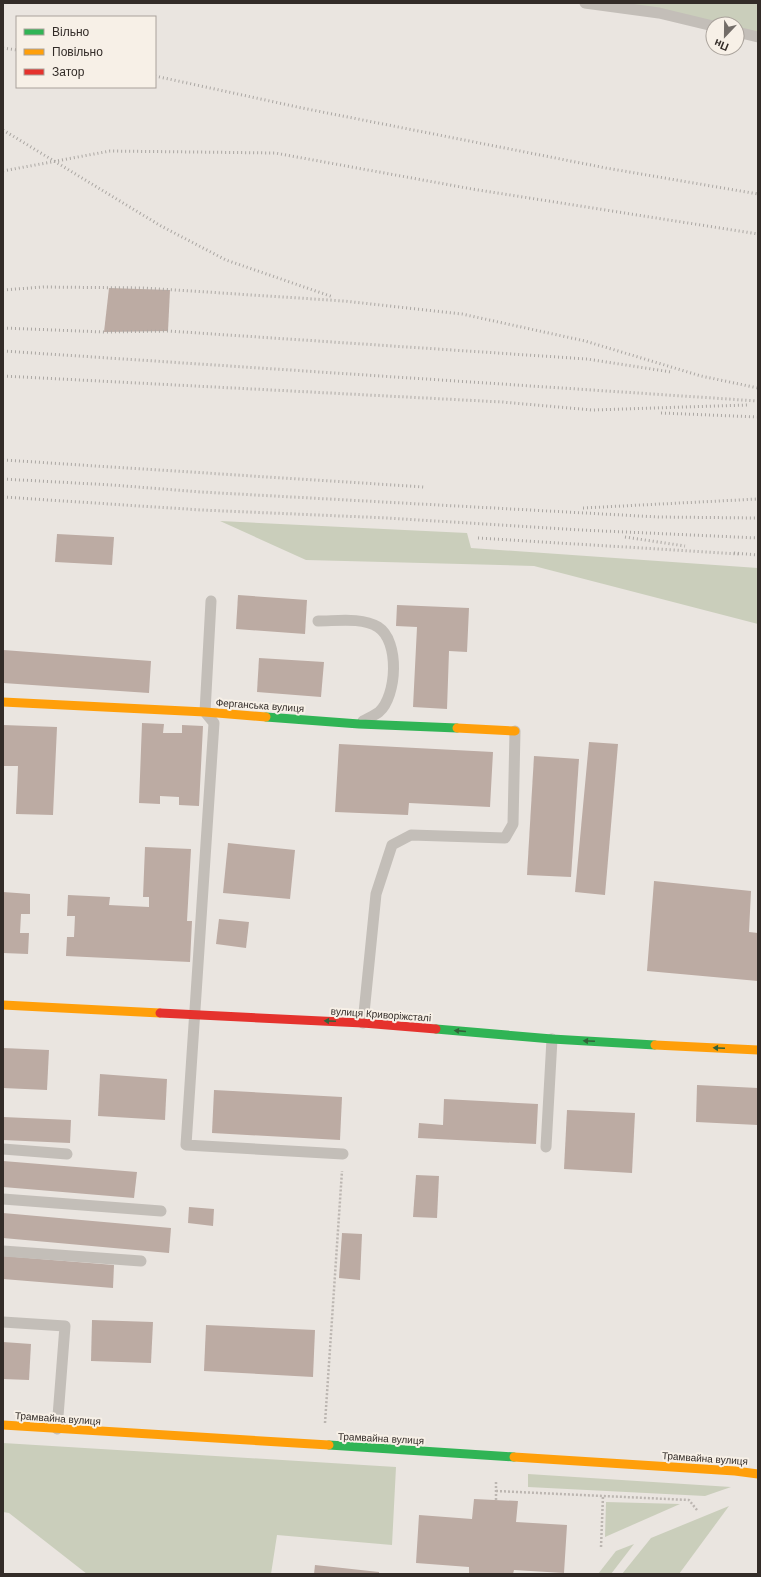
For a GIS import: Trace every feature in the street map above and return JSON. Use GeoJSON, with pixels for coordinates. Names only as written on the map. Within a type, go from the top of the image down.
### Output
{"type":"FeatureCollection","features":[{"type":"Feature","properties":{"kind":"street","name":"Ферганська вулиця"},"geometry":{"type":"LineString","coordinates":[[3,702],[205,712],[359,724],[515,731]]}},
{"type":"Feature","properties":{"kind":"street","name":"вулиця Криворіжсталі"},"geometry":{"type":"LineString","coordinates":[[3,1005],[363,1023],[552,1039],[758,1050]]}},
{"type":"Feature","properties":{"kind":"street","name":"Трамвайна вулиця"},"geometry":{"type":"LineString","coordinates":[[3,1425],[711,1469],[758,1474]]}},
{"type":"Feature","properties":{"kind":"lane"},"geometry":{"type":"LineString","coordinates":[[585,3],[659,13],[705,24]]}},
{"type":"Feature","properties":{"kind":"lane"},"geometry":{"type":"LineString","coordinates":[[745,34],[758,37]]}},
{"type":"Feature","properties":{"kind":"lane"},"geometry":{"type":"LineString","coordinates":[[211,601],[205,712],[214,723],[186,1145],[343,1154]]}},
{"type":"Feature","properties":{"kind":"lane"},"geometry":{"type":"LineString","coordinates":[[318,621],[367,622],[380,628],[386,636],[392,652],[394,672],[392,686],[386,701],[379,712],[359,724]]}},
{"type":"Feature","properties":{"kind":"lane"},"geometry":{"type":"LineString","coordinates":[[363,1023],[376,894],[392,845],[411,835],[505,838],[513,824],[515,731]]}},
{"type":"Feature","properties":{"kind":"lane"},"geometry":{"type":"LineString","coordinates":[[546,1147],[552,1039]]}},
{"type":"Feature","properties":{"kind":"lane"},"geometry":{"type":"LineString","coordinates":[[3,1149],[67,1154]]}},
{"type":"Feature","properties":{"kind":"lane"},"geometry":{"type":"LineString","coordinates":[[3,1199],[161,1211]]}},
{"type":"Feature","properties":{"kind":"lane"},"geometry":{"type":"LineString","coordinates":[[3,1251],[140,1261]]}},
{"type":"Feature","properties":{"kind":"lane"},"geometry":{"type":"LineString","coordinates":[[3,1322],[65,1326],[57,1429]]}},
{"type":"Feature","properties":{"kind":"path"},"geometry":{"type":"LineString","coordinates":[[323,1446],[343,1154]]}},
{"type":"Feature","properties":{"kind":"path"},"geometry":{"type":"LineString","coordinates":[[496,1491],[689,1500],[697,1510]]}},
{"type":"Feature","properties":{"kind":"path"},"geometry":{"type":"LineString","coordinates":[[601,1547],[603,1496]]}},
{"type":"Feature","properties":{"kind":"green space"},"geometry":{"type":"Polygon","coordinates":[[[582,3],[758,3],[758,37],[745,35],[745,16],[705,16],[705,23],[582,3]]]}},
{"type":"Feature","properties":{"kind":"green space"},"geometry":{"type":"Polygon","coordinates":[[[220,521],[467,533],[471,548],[758,568],[758,624],[534,566],[306,560],[220,521]]]}},
{"type":"Feature","properties":{"kind":"green space"},"geometry":{"type":"Polygon","coordinates":[[[3,1443],[396,1467],[392,1545],[277,1535],[271,1574],[87,1574],[9,1513],[3,1512],[3,1443]]]}},
{"type":"Feature","properties":{"kind":"green space"},"geometry":{"type":"Polygon","coordinates":[[[528,1474],[731,1487],[705,1496],[528,1487],[528,1474]]]}},
{"type":"Feature","properties":{"kind":"green space"},"geometry":{"type":"Polygon","coordinates":[[[606,1502],[680,1504],[605,1537],[606,1502]]]}},
{"type":"Feature","properties":{"kind":"green space"},"geometry":{"type":"Polygon","coordinates":[[[729,1506],[679,1574],[622,1574],[651,1538],[729,1506]]]}},
{"type":"Feature","properties":{"kind":"green space"},"geometry":{"type":"Polygon","coordinates":[[[634,1544],[611,1574],[598,1574],[616,1551],[634,1544]]]}},
{"type":"Feature","properties":{"kind":"building"},"geometry":{"type":"Polygon","coordinates":[[[109,288],[170,290],[168,331],[104,332],[109,288]]]}},
{"type":"Feature","properties":{"kind":"building"},"geometry":{"type":"Polygon","coordinates":[[[57,534],[114,537],[112,565],[55,562],[57,534]]]}},
{"type":"Feature","properties":{"kind":"building"},"geometry":{"type":"Polygon","coordinates":[[[238,595],[307,600],[305,634],[236,629],[238,595]]]}},
{"type":"Feature","properties":{"kind":"building"},"geometry":{"type":"Polygon","coordinates":[[[397,605],[469,608],[467,652],[449,651],[447,709],[413,707],[417,627],[396,626],[397,605]]]}},
{"type":"Feature","properties":{"kind":"building"},"geometry":{"type":"Polygon","coordinates":[[[3,650],[151,661],[149,693],[3,683],[3,650]]]}},
{"type":"Feature","properties":{"kind":"building"},"geometry":{"type":"Polygon","coordinates":[[[259,658],[324,662],[321,697],[257,692],[259,658]]]}},
{"type":"Feature","properties":{"kind":"building"},"geometry":{"type":"Polygon","coordinates":[[[142,723],[164,724],[163,733],[182,733],[182,725],[203,726],[199,806],[179,805],[179,797],[160,796],[160,804],[139,803],[142,723]]]}},
{"type":"Feature","properties":{"kind":"building"},"geometry":{"type":"Polygon","coordinates":[[[3,725],[57,727],[53,815],[16,814],[18,766],[3,766],[3,725]]]}},
{"type":"Feature","properties":{"kind":"building"},"geometry":{"type":"Polygon","coordinates":[[[589,742],[618,744],[605,895],[575,892],[589,742]]]}},
{"type":"Feature","properties":{"kind":"building"},"geometry":{"type":"Polygon","coordinates":[[[339,744],[493,752],[490,807],[409,803],[408,815],[335,812],[339,744]]]}},
{"type":"Feature","properties":{"kind":"building"},"geometry":{"type":"Polygon","coordinates":[[[534,756],[579,759],[571,877],[527,875],[534,756]]]}},
{"type":"Feature","properties":{"kind":"building"},"geometry":{"type":"Polygon","coordinates":[[[228,843],[295,850],[290,899],[223,893],[228,843]]]}},
{"type":"Feature","properties":{"kind":"building"},"geometry":{"type":"Polygon","coordinates":[[[145,847],[191,849],[187,921],[192,921],[190,962],[66,956],[67,937],[74,937],[75,916],[67,916],[68,895],[110,897],[109,905],[149,907],[149,897],[143,897],[145,847]]]}},
{"type":"Feature","properties":{"kind":"building"},"geometry":{"type":"Polygon","coordinates":[[[654,881],[751,891],[749,932],[758,933],[758,981],[647,971],[654,881]]]}},
{"type":"Feature","properties":{"kind":"building"},"geometry":{"type":"Polygon","coordinates":[[[3,892],[30,894],[30,914],[21,914],[20,933],[29,933],[28,954],[3,953],[3,892]]]}},
{"type":"Feature","properties":{"kind":"building"},"geometry":{"type":"Polygon","coordinates":[[[219,919],[249,922],[246,948],[216,944],[219,919]]]}},
{"type":"Feature","properties":{"kind":"building"},"geometry":{"type":"Polygon","coordinates":[[[3,1048],[49,1050],[47,1090],[3,1088],[3,1048]]]}},
{"type":"Feature","properties":{"kind":"building"},"geometry":{"type":"Polygon","coordinates":[[[100,1074],[167,1079],[165,1120],[98,1116],[100,1074]]]}},
{"type":"Feature","properties":{"kind":"building"},"geometry":{"type":"Polygon","coordinates":[[[697,1085],[758,1088],[758,1125],[696,1122],[697,1085]]]}},
{"type":"Feature","properties":{"kind":"building"},"geometry":{"type":"Polygon","coordinates":[[[214,1090],[342,1097],[340,1140],[212,1133],[214,1090]]]}},
{"type":"Feature","properties":{"kind":"building"},"geometry":{"type":"Polygon","coordinates":[[[444,1099],[538,1104],[536,1144],[418,1138],[419,1123],[443,1125],[444,1099]]]}},
{"type":"Feature","properties":{"kind":"building"},"geometry":{"type":"Polygon","coordinates":[[[567,1110],[635,1113],[632,1173],[564,1169],[567,1110]]]}},
{"type":"Feature","properties":{"kind":"building"},"geometry":{"type":"Polygon","coordinates":[[[3,1117],[71,1120],[70,1143],[3,1140],[3,1117]]]}},
{"type":"Feature","properties":{"kind":"building"},"geometry":{"type":"Polygon","coordinates":[[[3,1161],[137,1172],[134,1198],[3,1187],[3,1161]]]}},
{"type":"Feature","properties":{"kind":"building"},"geometry":{"type":"Polygon","coordinates":[[[416,1175],[439,1176],[437,1218],[413,1217],[416,1175]]]}},
{"type":"Feature","properties":{"kind":"building"},"geometry":{"type":"Polygon","coordinates":[[[189,1207],[214,1209],[213,1226],[188,1223],[189,1207]]]}},
{"type":"Feature","properties":{"kind":"building"},"geometry":{"type":"Polygon","coordinates":[[[3,1213],[171,1228],[169,1253],[3,1238],[3,1213]]]}},
{"type":"Feature","properties":{"kind":"building"},"geometry":{"type":"Polygon","coordinates":[[[342,1233],[362,1234],[360,1280],[339,1278],[342,1233]]]}},
{"type":"Feature","properties":{"kind":"building"},"geometry":{"type":"Polygon","coordinates":[[[3,1256],[114,1265],[113,1288],[3,1279],[3,1256]]]}},
{"type":"Feature","properties":{"kind":"building"},"geometry":{"type":"Polygon","coordinates":[[[92,1320],[153,1322],[151,1363],[91,1361],[92,1320]]]}},
{"type":"Feature","properties":{"kind":"building"},"geometry":{"type":"Polygon","coordinates":[[[206,1325],[315,1330],[313,1377],[204,1371],[206,1325]]]}},
{"type":"Feature","properties":{"kind":"building"},"geometry":{"type":"Polygon","coordinates":[[[3,1342],[31,1344],[29,1380],[3,1379],[3,1342]]]}},
{"type":"Feature","properties":{"kind":"building"},"geometry":{"type":"Polygon","coordinates":[[[474,1499],[518,1501],[516,1522],[567,1525],[564,1573],[514,1570],[513,1574],[469,1574],[469,1567],[416,1563],[419,1515],[472,1519],[474,1499]]]}},
{"type":"Feature","properties":{"kind":"building"},"geometry":{"type":"Polygon","coordinates":[[[315,1565],[379,1572],[379,1574],[314,1574],[315,1565]]]}},
{"type":"Feature","properties":{"kind":"railway"},"geometry":{"type":"LineString","coordinates":[[3,48],[16,50]]}},
{"type":"Feature","properties":{"kind":"railway"},"geometry":{"type":"LineString","coordinates":[[156,76],[302,108],[606,168],[758,194]]}},
{"type":"Feature","properties":{"kind":"railway"},"geometry":{"type":"LineString","coordinates":[[3,130],[161,226],[226,260],[333,297]]}},
{"type":"Feature","properties":{"kind":"railway"},"geometry":{"type":"LineString","coordinates":[[3,171],[110,151],[275,153],[472,189],[758,234]]}},
{"type":"Feature","properties":{"kind":"railway"},"geometry":{"type":"LineString","coordinates":[[3,290],[43,287],[145,288],[344,301],[462,314],[585,341],[701,376],[758,388]]}},
{"type":"Feature","properties":{"kind":"railway"},"geometry":{"type":"LineString","coordinates":[[3,328],[104,332],[168,331],[587,359],[671,372]]}},
{"type":"Feature","properties":{"kind":"railway"},"geometry":{"type":"LineString","coordinates":[[3,351],[758,401]]}},
{"type":"Feature","properties":{"kind":"railway"},"geometry":{"type":"LineString","coordinates":[[3,376],[502,402],[592,410],[748,405]]}},
{"type":"Feature","properties":{"kind":"railway"},"geometry":{"type":"LineString","coordinates":[[661,413],[758,417]]}},
{"type":"Feature","properties":{"kind":"railway"},"geometry":{"type":"LineString","coordinates":[[3,460],[424,487]]}},
{"type":"Feature","properties":{"kind":"railway"},"geometry":{"type":"LineString","coordinates":[[3,479],[201,492],[658,517],[758,518]]}},
{"type":"Feature","properties":{"kind":"railway"},"geometry":{"type":"LineString","coordinates":[[3,497],[201,510],[388,518],[581,530],[758,538]]}},
{"type":"Feature","properties":{"kind":"railway"},"geometry":{"type":"LineString","coordinates":[[583,508],[758,499]]}},
{"type":"Feature","properties":{"kind":"railway"},"geometry":{"type":"LineString","coordinates":[[625,537],[685,546]]}},
{"type":"Feature","properties":{"kind":"railway"},"geometry":{"type":"LineString","coordinates":[[478,538],[739,554]]}},
{"type":"Feature","properties":{"kind":"railway"},"geometry":{"type":"LineString","coordinates":[[734,553],[758,555]]}},
{"type":"Feature","properties":{"kind":"traffic: fast"},"geometry":{"type":"LineString","coordinates":[[266,717],[359,724],[457,728]]}},
{"type":"Feature","properties":{"kind":"traffic: fast"},"geometry":{"type":"LineString","coordinates":[[436,1029],[552,1039],[655,1045]]}},
{"type":"Feature","properties":{"kind":"traffic: fast"},"geometry":{"type":"LineString","coordinates":[[329,1445],[514,1457]]}},
{"type":"Feature","properties":{"kind":"traffic: slow"},"geometry":{"type":"LineString","coordinates":[[3,702],[205,712],[266,717]]}},
{"type":"Feature","properties":{"kind":"traffic: slow"},"geometry":{"type":"LineString","coordinates":[[457,728],[515,731]]}},
{"type":"Feature","properties":{"kind":"traffic: slow"},"geometry":{"type":"LineString","coordinates":[[3,1005],[160,1013]]}},
{"type":"Feature","properties":{"kind":"traffic: slow"},"geometry":{"type":"LineString","coordinates":[[655,1045],[758,1050]]}},
{"type":"Feature","properties":{"kind":"traffic: slow"},"geometry":{"type":"LineString","coordinates":[[3,1425],[329,1445]]}},
{"type":"Feature","properties":{"kind":"traffic: slow"},"geometry":{"type":"LineString","coordinates":[[514,1457],[735,1471],[758,1474]]}},
{"type":"Feature","properties":{"kind":"traffic: jam"},"geometry":{"type":"LineString","coordinates":[[160,1013],[363,1023],[436,1029]]}}]}
